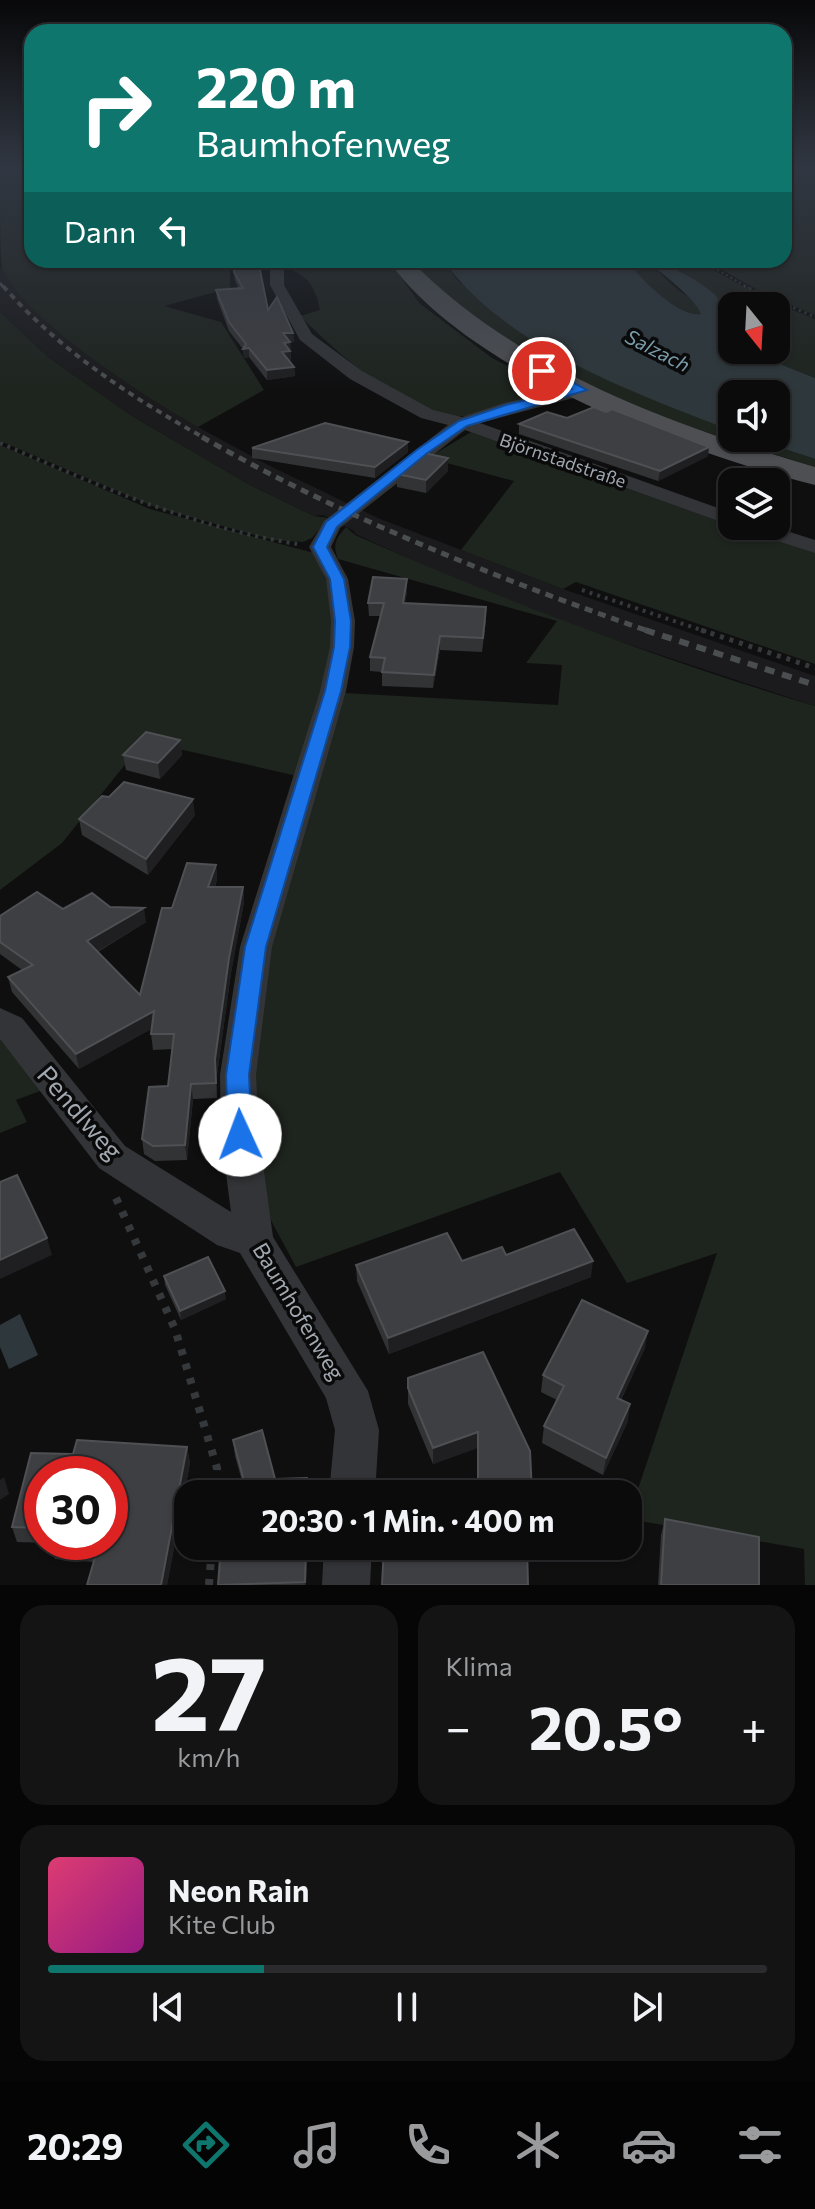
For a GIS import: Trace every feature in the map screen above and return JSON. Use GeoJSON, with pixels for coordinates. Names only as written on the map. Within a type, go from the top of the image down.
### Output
{"type":"FeatureCollection","features":[{"type":"Feature","properties":{"kind":"main road"},"geometry":{"type":"LineString","coordinates":[[406,268],[454,315],[496,344],[582,390],[726,447],[815,476]]}},
{"type":"Feature","properties":{"kind":"street","name":"Björnstadstraße"},"geometry":{"type":"LineString","coordinates":[[277,268],[277,285],[306,337],[356,375],[427,414],[463,423],[718,515]]}},
{"type":"Feature","properties":{"kind":"street"},"geometry":{"type":"LineString","coordinates":[[320,547],[331,525],[463,423],[510,407],[582,390]]}},
{"type":"Feature","properties":{"kind":"street"},"geometry":{"type":"LineString","coordinates":[[790,539],[815,547]]}},
{"type":"Feature","properties":{"kind":"street","name":"Baumhofenweg"},"geometry":{"type":"LineString","coordinates":[[320,547],[337,579],[343,621],[342,647],[333,691],[256,947],[238,1075],[240,1135],[254,1241],[346,1391],[357,1430],[353,1480]]}},
{"type":"Feature","properties":{"kind":"street","name":"Pendlweg"},"geometry":{"type":"LineString","coordinates":[[0,1020],[10,1027],[112,1157],[231,1233],[254,1241]]}},
{"type":"Feature","properties":{"kind":"street"},"geometry":{"type":"LineString","coordinates":[[346,1585],[347,1560]]}},
{"type":"Feature","properties":{"kind":"path"},"geometry":{"type":"LineString","coordinates":[[713,268],[740,284],[815,317]]}},
{"type":"Feature","properties":{"kind":"path"},"geometry":{"type":"LineString","coordinates":[[0,443],[185,519],[272,541],[320,547]]}},
{"type":"Feature","properties":{"kind":"path"},"geometry":{"type":"LineString","coordinates":[[582,590],[815,668]]}},
{"type":"Feature","properties":{"kind":"path"},"geometry":{"type":"LineString","coordinates":[[113,1191],[175,1329],[217,1468],[217,1480]]}},
{"type":"Feature","properties":{"kind":"path"},"geometry":{"type":"LineString","coordinates":[[209,1585],[211,1560]]}},
{"type":"Feature","properties":{"kind":"shaded area"},"geometry":{"type":"Polygon","coordinates":[[[0,242],[24,242],[24,268],[230,268],[230,288],[164,306],[221,322],[264,390],[198,427],[119,378],[62,335],[16,291],[2,269],[0,242]]]}},
{"type":"Feature","properties":{"kind":"shaded area"},"geometry":{"type":"Polygon","coordinates":[[[792,242],[815,242],[815,315],[790,304],[790,292],[761,292],[719,268],[792,268],[792,242]]]}},
{"type":"Feature","properties":{"kind":"shaded area"},"geometry":{"type":"Polygon","coordinates":[[[0,267],[30,304],[71,342],[121,379],[198,427],[268,465],[378,518],[563,589],[815,676],[815,706],[558,621],[439,572],[355,534],[323,515],[314,516],[248,484],[132,416],[48,357],[0,312],[0,267]]]}},
{"type":"Feature","properties":{"kind":"shaded area"},"geometry":{"type":"Polygon","coordinates":[[[287,268],[395,268],[419,303],[492,358],[554,390],[495,411],[471,416],[438,413],[416,405],[352,363],[300,316],[320,310],[312,287],[298,273],[287,268]]]}},
{"type":"Feature","properties":{"kind":"shaded area"},"geometry":{"type":"Polygon","coordinates":[[[415,268],[449,268],[458,281],[559,357],[718,425],[718,436],[647,411],[566,376],[478,325],[415,268]]]}},
{"type":"Feature","properties":{"kind":"shaded area"},"geometry":{"type":"Polygon","coordinates":[[[633,268],[654,268],[692,300],[702,314],[683,310],[650,286],[633,268]]]}},
{"type":"Feature","properties":{"kind":"shaded area"},"geometry":{"type":"Polygon","coordinates":[[[670,268],[710,268],[753,292],[718,292],[718,301],[670,268]]]}},
{"type":"Feature","properties":{"kind":"shaded area"},"geometry":{"type":"Polygon","coordinates":[[[790,309],[815,319],[815,378],[780,364],[790,364],[790,309]]]}},
{"type":"Feature","properties":{"kind":"shaded area"},"geometry":{"type":"Polygon","coordinates":[[[0,312],[48,357],[132,416],[248,484],[314,516],[328,518],[312,538],[303,542],[273,540],[155,507],[0,441],[0,312]]]}},
{"type":"Feature","properties":{"kind":"shaded area"},"geometry":{"type":"Polygon","coordinates":[[[471,432],[718,521],[718,540],[778,540],[815,551],[815,664],[576,582],[563,589],[461,550],[514,481],[428,458],[471,432]]]}},
{"type":"Feature","properties":{"kind":"shaded area"},"geometry":{"type":"Polygon","coordinates":[[[0,445],[150,509],[314,553],[332,597],[336,625],[332,663],[297,776],[144,741],[62,843],[0,890],[0,445]]]}},
{"type":"Feature","properties":{"kind":"shaded area"},"geometry":{"type":"Polygon","coordinates":[[[790,451],[815,459],[815,467],[768,452],[790,451]]]}},
{"type":"Feature","properties":{"kind":"shaded area"},"geometry":{"type":"Polygon","coordinates":[[[346,527],[355,535],[411,559],[582,628],[815,706],[815,1585],[805,1585],[804,1549],[642,1521],[641,1480],[717,1253],[627,1283],[560,1172],[296,1267],[266,1211],[249,1125],[265,938],[345,693],[558,705],[562,665],[526,663],[557,621],[338,559],[335,549],[346,527]]]}},
{"type":"Feature","properties":{"kind":"shaded area"},"geometry":{"type":"Polygon","coordinates":[[[0,1028],[48,1088],[16,1100],[27,1122],[0,1133],[0,1028]]]}},
{"type":"Feature","properties":{"kind":"water","name":"Salzach"},"geometry":{"type":"Polygon","coordinates":[[[450,268],[634,268],[671,303],[692,314],[701,314],[684,293],[654,268],[671,268],[706,287],[718,299],[718,364],[780,364],[815,378],[815,459],[790,451],[790,380],[718,380],[718,425],[575,364],[501,319],[450,268]]]}},
{"type":"Feature","properties":{"kind":"water"},"geometry":{"type":"Polygon","coordinates":[[[20,1314],[38,1355],[9,1369],[0,1347],[0,1325],[20,1314]]]}},
{"type":"Feature","properties":{"kind":"building"},"geometry":{"type":"Polygon","coordinates":[[[234,268],[260,268],[268,310],[277,297],[293,333],[283,333],[290,342],[284,343],[290,351],[282,352],[294,367],[267,370],[249,348],[243,349],[246,344],[229,322],[216,290],[243,288],[234,268]]]}},
{"type":"Feature","properties":{"kind":"building"},"geometry":{"type":"Polygon","coordinates":[[[594,407],[606,412],[612,409],[709,447],[660,471],[519,424],[547,412],[567,418],[594,407]]]}},
{"type":"Feature","properties":{"kind":"building"},"geometry":{"type":"Polygon","coordinates":[[[325,423],[408,442],[375,467],[252,448],[325,423]]]}},
{"type":"Feature","properties":{"kind":"building"},"geometry":{"type":"Polygon","coordinates":[[[424,453],[448,458],[426,480],[397,474],[424,453]]]}},
{"type":"Feature","properties":{"kind":"building"},"geometry":{"type":"Polygon","coordinates":[[[373,577],[407,579],[403,603],[486,607],[483,638],[440,636],[434,675],[382,672],[385,658],[370,657],[384,603],[368,603],[373,577]]]}},
{"type":"Feature","properties":{"kind":"building"},"geometry":{"type":"Polygon","coordinates":[[[146,732],[180,740],[158,763],[123,755],[146,732]]]}},
{"type":"Feature","properties":{"kind":"building"},"geometry":{"type":"Polygon","coordinates":[[[124,782],[193,799],[146,859],[79,819],[102,796],[109,797],[124,782]]]}},
{"type":"Feature","properties":{"kind":"building"},"geometry":{"type":"Polygon","coordinates":[[[187,863],[216,865],[208,887],[243,887],[229,958],[215,1059],[216,1083],[191,1084],[185,1145],[153,1146],[142,1139],[149,1087],[168,1086],[174,1034],[151,1034],[154,1011],[76,1054],[8,977],[33,965],[0,942],[0,916],[37,892],[63,909],[92,893],[110,907],[144,908],[87,941],[140,995],[162,908],[172,908],[187,863]]]}},
{"type":"Feature","properties":{"kind":"building"},"geometry":{"type":"Polygon","coordinates":[[[17,1175],[47,1238],[0,1260],[0,1182],[17,1175]]]}},
{"type":"Feature","properties":{"kind":"building"},"geometry":{"type":"Polygon","coordinates":[[[574,1229],[593,1261],[388,1338],[356,1265],[447,1233],[462,1261],[502,1247],[506,1255],[574,1229]]]}},
{"type":"Feature","properties":{"kind":"building"},"geometry":{"type":"Polygon","coordinates":[[[208,1257],[225,1291],[180,1311],[164,1276],[208,1257]]]}},
{"type":"Feature","properties":{"kind":"building"},"geometry":{"type":"Polygon","coordinates":[[[582,1300],[648,1331],[617,1398],[630,1404],[606,1458],[544,1426],[564,1386],[543,1375],[582,1300]]]}},
{"type":"Feature","properties":{"kind":"building"},"geometry":{"type":"Polygon","coordinates":[[[483,1352],[530,1451],[531,1480],[478,1480],[478,1432],[433,1448],[408,1388],[408,1378],[483,1352]]]}},
{"type":"Feature","properties":{"kind":"building"},"geometry":{"type":"Polygon","coordinates":[[[262,1430],[275,1479],[307,1480],[244,1480],[233,1440],[262,1430]]]}},
{"type":"Feature","properties":{"kind":"building"},"geometry":{"type":"Polygon","coordinates":[[[77,1440],[187,1447],[181,1480],[174,1480],[174,1516],[161,1585],[87,1585],[94,1560],[128,1560],[128,1456],[30,1456],[31,1453],[73,1454],[77,1440]]]}},
{"type":"Feature","properties":{"kind":"building"},"geometry":{"type":"Polygon","coordinates":[[[24,1480],[24,1527],[12,1527],[24,1480]]]}},
{"type":"Feature","properties":{"kind":"building"},"geometry":{"type":"Polygon","coordinates":[[[665,1519],[759,1537],[759,1585],[661,1585],[665,1519]]]}},
{"type":"Feature","properties":{"kind":"building"},"geometry":{"type":"Polygon","coordinates":[[[220,1560],[306,1560],[305,1582],[218,1585],[220,1560]]]}},
{"type":"Feature","properties":{"kind":"building"},"geometry":{"type":"Polygon","coordinates":[[[383,1560],[527,1560],[528,1585],[382,1585],[383,1560]]]}},
{"type":"Feature","properties":{"kind":"railway"},"geometry":{"type":"LineString","coordinates":[[0,283],[4,288]]}},
{"type":"Feature","properties":{"kind":"railway"},"geometry":{"type":"LineString","coordinates":[[3,286],[48,331],[98,371],[206,439]]}},
{"type":"Feature","properties":{"kind":"railway"},"geometry":{"type":"LineString","coordinates":[[202,437],[310,494],[422,545],[649,631]]}},
{"type":"Feature","properties":{"kind":"railway"},"geometry":{"type":"LineString","coordinates":[[645,630],[649,631]]}},
{"type":"Feature","properties":{"kind":"railway"},"geometry":{"type":"LineString","coordinates":[[649,631],[815,685]]}},
{"type":"Feature","properties":{"kind":"route"},"geometry":{"type":"LineString","coordinates":[[240,1135],[238,1075],[256,947],[333,691],[342,647],[343,621],[337,579],[320,547],[331,525],[463,423],[510,407],[582,390],[542,371]]}}]}
